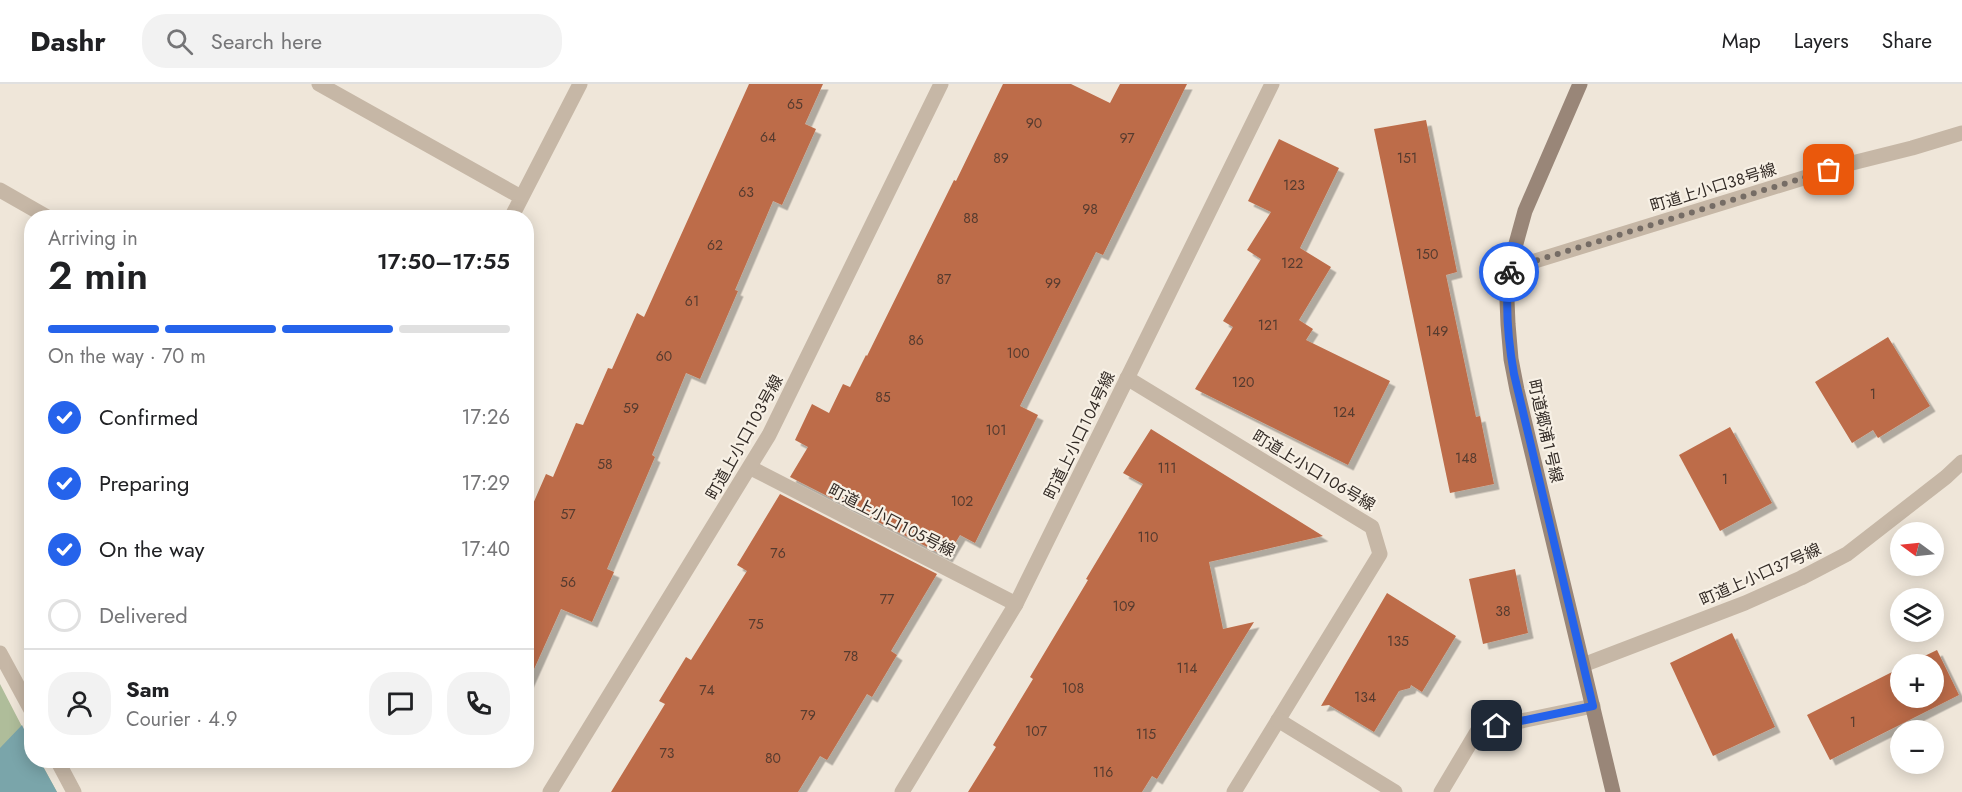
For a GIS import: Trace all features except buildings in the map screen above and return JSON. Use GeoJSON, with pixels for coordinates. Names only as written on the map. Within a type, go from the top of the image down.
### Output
{"type":"FeatureCollection","features":[{"type":"Feature","properties":{"kind":"street"},"geometry":{"type":"LineString","coordinates":[[319,84],[521,197]]}},
{"type":"Feature","properties":{"kind":"street"},"geometry":{"type":"LineString","coordinates":[[515,210],[580,84]]}},
{"type":"Feature","properties":{"kind":"street","name":"町道上小口１０３号線"},"geometry":{"type":"LineString","coordinates":[[550,792],[751,468],[941,84]]}},
{"type":"Feature","properties":{"kind":"street","name":"町道上小口１０４号線"},"geometry":{"type":"LineString","coordinates":[[902,792],[1016,604],[1272,84]]}},
{"type":"Feature","properties":{"kind":"street","name":"町道郷浦１号線"},"geometry":{"type":"LineString","coordinates":[[1580,84],[1526,211],[1509,269],[1507,300],[1511,359],[1613,792]]}},
{"type":"Feature","properties":{"kind":"street","name":"町道上小口３８号線"},"geometry":{"type":"LineString","coordinates":[[1509,269],[1852,163],[1962,133]]}},
{"type":"Feature","properties":{"kind":"street"},"geometry":{"type":"LineString","coordinates":[[0,190],[35,210]]}},
{"type":"Feature","properties":{"kind":"street","name":"町道上小口１０６号線"},"geometry":{"type":"LineString","coordinates":[[1127,378],[1372,527],[1380,554],[1234,792]]}},
{"type":"Feature","properties":{"kind":"street","name":"町道上小口３７号線"},"geometry":{"type":"LineString","coordinates":[[1582,665],[1745,603],[1847,554],[1962,462]]}},
{"type":"Feature","properties":{"kind":"street","name":"町道上小口１０５号線"},"geometry":{"type":"LineString","coordinates":[[751,468],[1016,604]]}},
{"type":"Feature","properties":{"kind":"street"},"geometry":{"type":"LineString","coordinates":[[0,653],[24,697]]}},
{"type":"Feature","properties":{"kind":"street"},"geometry":{"type":"LineString","coordinates":[[1441,792],[1478,730],[1593,706]]}},
{"type":"Feature","properties":{"kind":"street"},"geometry":{"type":"LineString","coordinates":[[1278,720],[1395,792]]}},
{"type":"Feature","properties":{"kind":"street"},"geometry":{"type":"LineString","coordinates":[[61,768],[74,792]]}},
{"type":"Feature","properties":{"kind":"green space"},"geometry":{"type":"Polygon","coordinates":[[[0,684],[24,730],[24,768],[44,768],[57,792],[0,792],[0,684]]]}},
{"type":"Feature","properties":{"kind":"water"},"geometry":{"type":"Polygon","coordinates":[[[22,725],[24,729],[24,768],[44,768],[57,792],[0,792],[0,748],[22,725]]]}},
{"type":"Feature","properties":{"kind":"way so far"},"geometry":{"type":"LineString","coordinates":[[1509,272],[1509,269],[1829,170]]}},
{"type":"Feature","properties":{"kind":"route"},"geometry":{"type":"LineString","coordinates":[[1497,726],[1593,706],[1511,359],[1507,300],[1509,272]]}}]}
